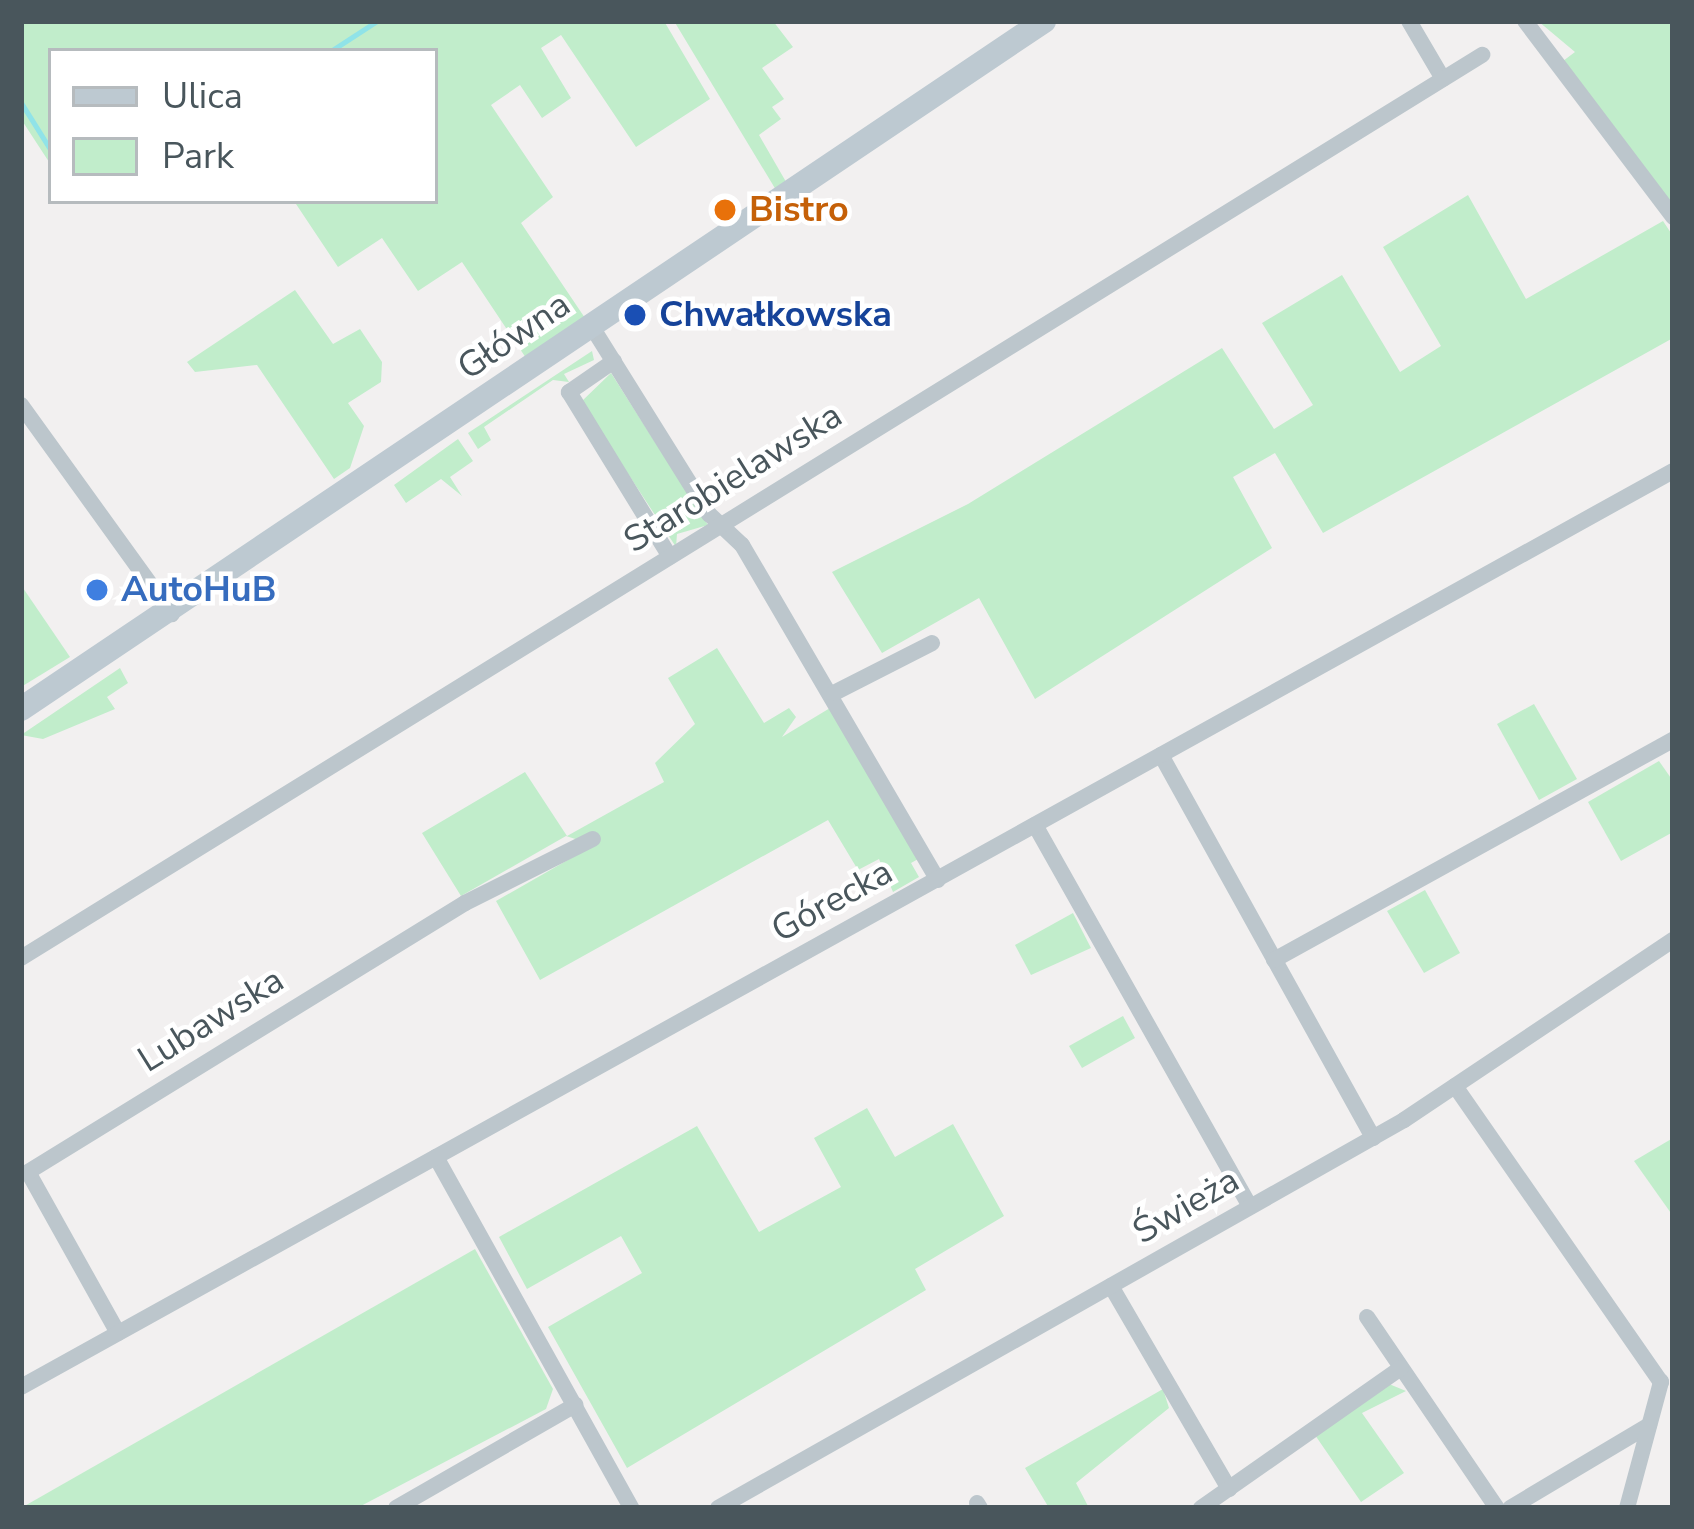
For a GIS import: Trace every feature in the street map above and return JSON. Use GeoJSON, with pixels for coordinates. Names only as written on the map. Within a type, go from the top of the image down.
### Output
{"type":"FeatureCollection","features":[{"type":"Feature","properties":{"kind":"street","name":"Główna"},"geometry":{"type":"LineString","coordinates":[[21,709],[172,614],[1044,21]]}},
{"type":"Feature","properties":{"kind":"street"},"geometry":{"type":"LineString","coordinates":[[1409,21],[1443,79]]}},
{"type":"Feature","properties":{"kind":"street"},"geometry":{"type":"LineString","coordinates":[[1525,21],[1673,217]]}},
{"type":"Feature","properties":{"kind":"street","name":"Starobielawska"},"geometry":{"type":"LineString","coordinates":[[21,958],[1482,55]]}},
{"type":"Feature","properties":{"kind":"street"},"geometry":{"type":"LineString","coordinates":[[592,327],[834,693],[938,880]]}},
{"type":"Feature","properties":{"kind":"street"},"geometry":{"type":"LineString","coordinates":[[614,361],[569,392],[670,556]]}},
{"type":"Feature","properties":{"kind":"street"},"geometry":{"type":"LineString","coordinates":[[21,405],[172,614]]}},
{"type":"Feature","properties":{"kind":"street","name":"Górecka"},"geometry":{"type":"LineString","coordinates":[[21,1387],[1673,471]]}},
{"type":"Feature","properties":{"kind":"street"},"geometry":{"type":"LineString","coordinates":[[834,693],[932,643]]}},
{"type":"Feature","properties":{"kind":"street"},"geometry":{"type":"LineString","coordinates":[[1274,960],[1673,740]]}},
{"type":"Feature","properties":{"kind":"street"},"geometry":{"type":"LineString","coordinates":[[1161,755],[1372,1138]]}},
{"type":"Feature","properties":{"kind":"street"},"geometry":{"type":"LineString","coordinates":[[1036,825],[1250,1208]]}},
{"type":"Feature","properties":{"kind":"street","name":"Lubawska"},"geometry":{"type":"LineString","coordinates":[[118,1333],[28,1172],[465,903],[592,839]]}},
{"type":"Feature","properties":{"kind":"street","name":"Świeża"},"geometry":{"type":"LineString","coordinates":[[718,1508],[1372,1138],[1673,940]]}},
{"type":"Feature","properties":{"kind":"street"},"geometry":{"type":"LineString","coordinates":[[1456,1086],[1667,1381],[1649,1425],[1628,1508]]}},
{"type":"Feature","properties":{"kind":"street"},"geometry":{"type":"LineString","coordinates":[[436,1157],[631,1508]]}},
{"type":"Feature","properties":{"kind":"street"},"geometry":{"type":"LineString","coordinates":[[1111,1286],[1229,1489]]}},
{"type":"Feature","properties":{"kind":"street"},"geometry":{"type":"LineString","coordinates":[[1366,1317],[1497,1508]]}},
{"type":"Feature","properties":{"kind":"street"},"geometry":{"type":"LineString","coordinates":[[1201,1508],[1401,1368]]}},
{"type":"Feature","properties":{"kind":"street"},"geometry":{"type":"LineString","coordinates":[[396,1508],[574,1406]]}},
{"type":"Feature","properties":{"kind":"street"},"geometry":{"type":"LineString","coordinates":[[1510,1508],[1649,1425]]}},
{"type":"Feature","properties":{"kind":"green space"},"geometry":{"type":"Polygon","coordinates":[[[21,21],[664,21],[710,99],[636,147],[561,35],[541,48],[571,98],[542,118],[520,85],[491,105],[553,197],[521,223],[585,318],[526,358],[462,262],[418,291],[382,238],[338,267],[296,204],[438,204],[438,48],[48,48],[48,160],[21,119],[21,21]]]}},
{"type":"Feature","properties":{"kind":"green space"},"geometry":{"type":"Polygon","coordinates":[[[674,21],[773,21],[793,47],[762,68],[784,99],[772,107],[781,119],[759,135],[789,187],[779,195],[674,21]]]}},
{"type":"Feature","properties":{"kind":"green space"},"geometry":{"type":"Polygon","coordinates":[[[1538,21],[1673,21],[1673,206],[1563,61],[1575,52],[1538,21]]]}},
{"type":"Feature","properties":{"kind":"green space"},"geometry":{"type":"Polygon","coordinates":[[[1468,195],[1526,299],[1663,221],[1673,236],[1673,338],[1323,533],[1275,453],[1233,477],[1272,548],[1035,699],[979,598],[882,653],[832,572],[968,504],[1222,348],[1274,429],[1313,405],[1262,323],[1342,275],[1400,372],[1441,346],[1383,247],[1468,195]]]}},
{"type":"Feature","properties":{"kind":"green space"},"geometry":{"type":"Polygon","coordinates":[[[295,290],[333,344],[360,329],[382,362],[381,382],[348,403],[364,426],[350,468],[334,479],[257,365],[195,372],[187,362],[295,290]]]}},
{"type":"Feature","properties":{"kind":"green space"},"geometry":{"type":"Polygon","coordinates":[[[592,351],[594,360],[564,374],[569,382],[553,380],[484,427],[491,440],[478,449],[468,433],[592,351]]]}},
{"type":"Feature","properties":{"kind":"green space"},"geometry":{"type":"Polygon","coordinates":[[[611,373],[708,525],[677,534],[676,547],[581,402],[611,373]]]}},
{"type":"Feature","properties":{"kind":"green space"},"geometry":{"type":"Polygon","coordinates":[[[458,439],[473,461],[450,477],[462,496],[441,479],[406,503],[394,485],[458,439]]]}},
{"type":"Feature","properties":{"kind":"green space"},"geometry":{"type":"Polygon","coordinates":[[[21,585],[70,657],[21,687],[21,585]]]}},
{"type":"Feature","properties":{"kind":"green space"},"geometry":{"type":"Polygon","coordinates":[[[717,648],[764,723],[789,708],[796,717],[782,737],[835,705],[920,858],[911,863],[919,877],[893,892],[879,859],[858,870],[828,820],[540,980],[496,901],[594,845],[566,836],[461,896],[422,833],[525,772],[567,836],[664,782],[655,763],[695,724],[668,678],[717,648]]]}},
{"type":"Feature","properties":{"kind":"green space"},"geometry":{"type":"Polygon","coordinates":[[[120,668],[128,683],[107,697],[115,709],[43,739],[21,735],[120,668]]]}},
{"type":"Feature","properties":{"kind":"green space"},"geometry":{"type":"Polygon","coordinates":[[[1534,704],[1577,779],[1539,800],[1497,724],[1534,704]]]}},
{"type":"Feature","properties":{"kind":"green space"},"geometry":{"type":"Polygon","coordinates":[[[1659,761],[1673,781],[1673,832],[1621,861],[1588,802],[1659,761]]]}},
{"type":"Feature","properties":{"kind":"green space"},"geometry":{"type":"Polygon","coordinates":[[[1425,890],[1460,953],[1424,973],[1387,911],[1425,890]]]}},
{"type":"Feature","properties":{"kind":"green space"},"geometry":{"type":"Polygon","coordinates":[[[1073,913],[1091,948],[1031,975],[1015,945],[1073,913]]]}},
{"type":"Feature","properties":{"kind":"green space"},"geometry":{"type":"Polygon","coordinates":[[[1123,1016],[1135,1038],[1082,1068],[1069,1046],[1123,1016]]]}},
{"type":"Feature","properties":{"kind":"green space"},"geometry":{"type":"Polygon","coordinates":[[[867,1108],[895,1157],[953,1124],[1004,1216],[915,1269],[926,1290],[627,1468],[548,1327],[642,1273],[621,1236],[527,1289],[499,1237],[697,1126],[759,1232],[841,1187],[814,1138],[867,1108]]]}},
{"type":"Feature","properties":{"kind":"green space"},"geometry":{"type":"Polygon","coordinates":[[[1673,1138],[1673,1216],[1634,1161],[1673,1138]]]}},
{"type":"Feature","properties":{"kind":"green space"},"geometry":{"type":"Polygon","coordinates":[[[475,1249],[553,1389],[546,1409],[357,1508],[21,1508],[475,1249]]]}},
{"type":"Feature","properties":{"kind":"green space"},"geometry":{"type":"Polygon","coordinates":[[[1389,1384],[1406,1391],[1362,1413],[1404,1473],[1361,1502],[1315,1435],[1389,1384]]]}},
{"type":"Feature","properties":{"kind":"green space"},"geometry":{"type":"Polygon","coordinates":[[[1163,1389],[1169,1408],[1076,1483],[1089,1508],[1049,1508],[1025,1468],[1163,1389]]]}},
{"type":"Feature","properties":{"kind":"waterway"},"geometry":{"type":"LineString","coordinates":[[336,48],[377,21]]}},
{"type":"Feature","properties":{"kind":"waterway"},"geometry":{"type":"LineString","coordinates":[[21,102],[48,145]]}},
{"type":"Feature","properties":{"kind":"place","name":"Bistro"},"geometry":{"type":"Point","coordinates":[725,210]}},
{"type":"Feature","properties":{"kind":"place","name":"Chwałkowska"},"geometry":{"type":"Point","coordinates":[635,315]}},
{"type":"Feature","properties":{"kind":"place","name":"AutoHuB"},"geometry":{"type":"Point","coordinates":[97,590]}}]}
